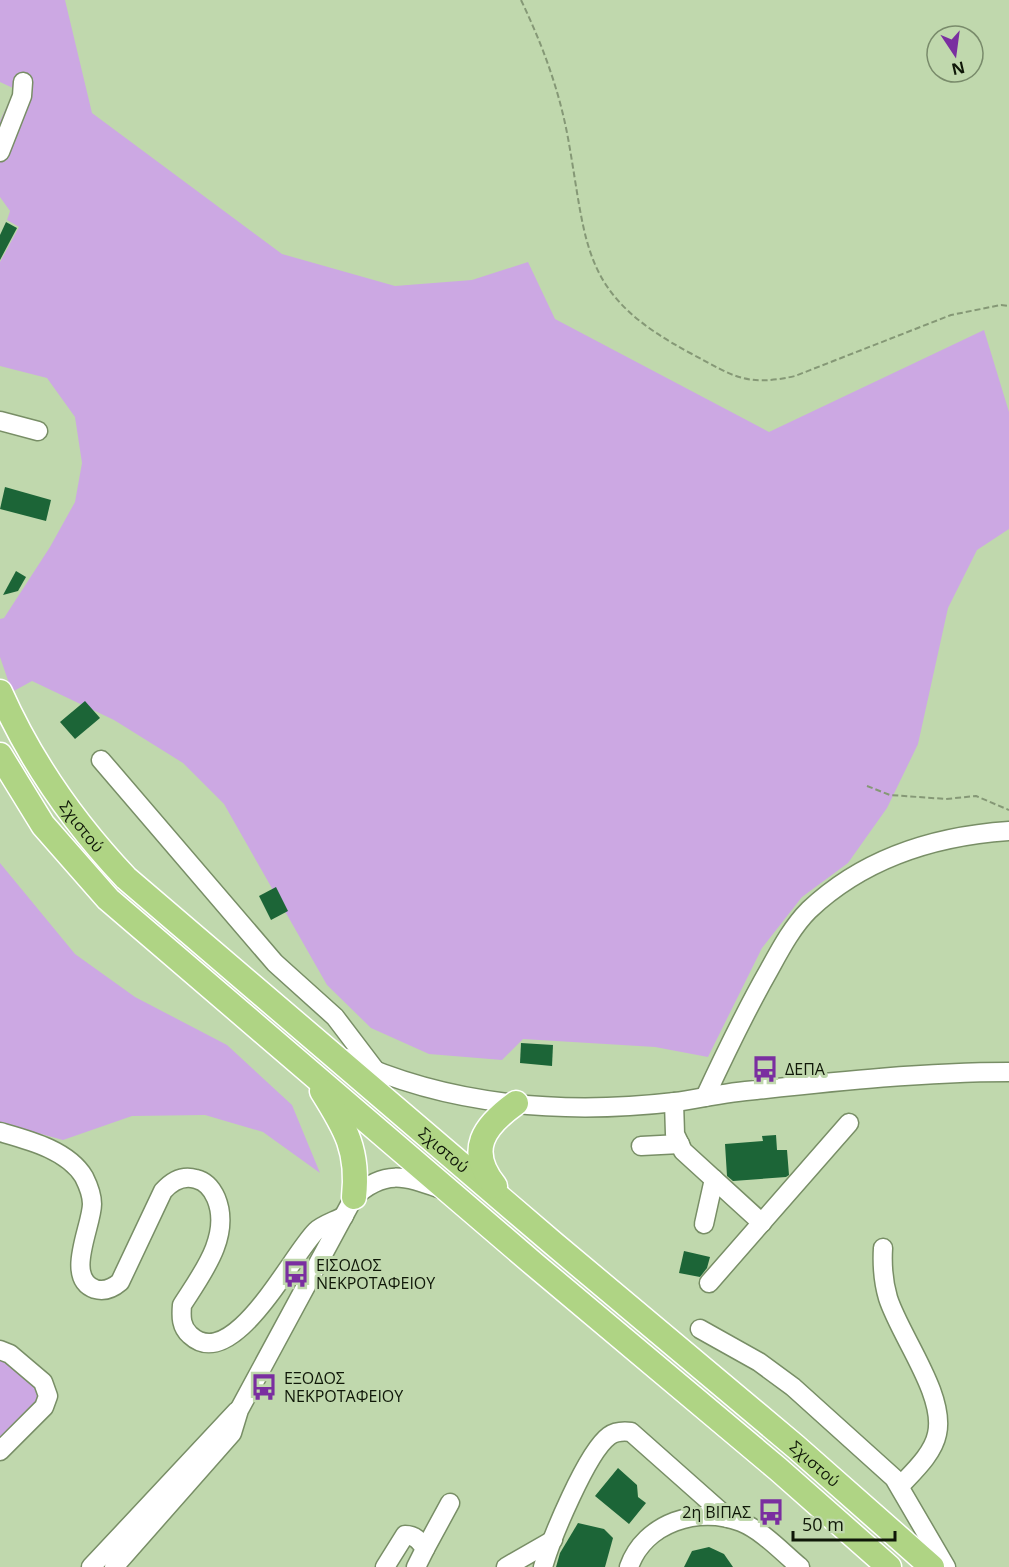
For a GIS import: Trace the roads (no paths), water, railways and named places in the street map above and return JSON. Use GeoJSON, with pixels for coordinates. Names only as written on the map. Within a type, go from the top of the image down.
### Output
{"type":"FeatureCollection","features":[{"type":"Feature","properties":{"kind":"main road","name":"Σχιστού"},"geometry":{"type":"LineString","coordinates":[[0,692],[46,780],[96,846],[155,903],[796,1447],[932,1567]]}},
{"type":"Feature","properties":{"kind":"main road","name":"Σχιστού"},"geometry":{"type":"LineString","coordinates":[[0,755],[43,825],[108,899],[778,1469],[889,1567]]}},
{"type":"Feature","properties":{"kind":"main road"},"geometry":{"type":"LineString","coordinates":[[310,1071],[348,1138],[357,1170],[349,1207]]}},
{"type":"Feature","properties":{"kind":"main road"},"geometry":{"type":"LineString","coordinates":[[511,1207],[492,1182],[481,1162],[480,1149],[486,1131],[516,1103]]}},
{"type":"Feature","properties":{"kind":"street"},"geometry":{"type":"LineString","coordinates":[[0,152],[22,96],[22,82]]}},
{"type":"Feature","properties":{"kind":"street"},"geometry":{"type":"LineString","coordinates":[[0,421],[38,431]]}},
{"type":"Feature","properties":{"kind":"street"},"geometry":{"type":"LineString","coordinates":[[101,760],[275,963],[335,1017],[377,1073]]}},
{"type":"Feature","properties":{"kind":"street"},"geometry":{"type":"LineString","coordinates":[[705,1097],[742,1017],[786,940],[808,911],[862,869],[891,855],[929,844],[1009,831]]}},
{"type":"Feature","properties":{"kind":"street"},"geometry":{"type":"LineString","coordinates":[[328,1050],[377,1073],[418,1087],[474,1100],[577,1107],[674,1102],[754,1090],[933,1074],[1009,1072]]}},
{"type":"Feature","properties":{"kind":"street"},"geometry":{"type":"LineString","coordinates":[[674,1102],[675,1134],[683,1151],[762,1222]]}},
{"type":"Feature","properties":{"kind":"street"},"geometry":{"type":"LineString","coordinates":[[709,1283],[849,1123]]}},
{"type":"Feature","properties":{"kind":"street"},"geometry":{"type":"LineString","coordinates":[[0,1132],[58,1154],[83,1176],[92,1204],[80,1269],[85,1283],[98,1290],[106,1290],[120,1282],[163,1191],[169,1184],[178,1179],[196,1179],[212,1190],[220,1209],[216,1244],[182,1305],[181,1315],[187,1333],[204,1343],[224,1341],[234,1332],[262,1304],[316,1230],[349,1207]]}},
{"type":"Feature","properties":{"kind":"street"},"geometry":{"type":"LineString","coordinates":[[641,1146],[680,1144]]}},
{"type":"Feature","properties":{"kind":"street"},"geometry":{"type":"LineString","coordinates":[[114,1567],[232,1433],[239,1410],[349,1207],[371,1182],[389,1177],[416,1180],[452,1193]]}},
{"type":"Feature","properties":{"kind":"street"},"geometry":{"type":"LineString","coordinates":[[704,1224],[714,1179]]}},
{"type":"Feature","properties":{"kind":"street"},"geometry":{"type":"LineString","coordinates":[[883,1248],[882,1271],[889,1299],[928,1382],[938,1416],[937,1436],[923,1459],[900,1486]]}},
{"type":"Feature","properties":{"kind":"street"},"geometry":{"type":"LineString","coordinates":[[700,1329],[759,1362],[793,1387],[900,1486],[946,1567]]}},
{"type":"Feature","properties":{"kind":"street"},"geometry":{"type":"LineString","coordinates":[[0,1451],[44,1407],[48,1396],[44,1382],[3,1356]]}},
{"type":"Feature","properties":{"kind":"street"},"geometry":{"type":"LineString","coordinates":[[91,1567],[239,1410]]}},
{"type":"Feature","properties":{"kind":"street"},"geometry":{"type":"LineString","coordinates":[[543,1567],[584,1471],[608,1436],[620,1431],[631,1432],[728,1518]]}},
{"type":"Feature","properties":{"kind":"street"},"geometry":{"type":"LineString","coordinates":[[416,1567],[450,1503]]}},
{"type":"Feature","properties":{"kind":"street"},"geometry":{"type":"LineString","coordinates":[[629,1567],[641,1545],[672,1522],[694,1516],[728,1518],[742,1522],[761,1534],[800,1567]]}},
{"type":"Feature","properties":{"kind":"street"},"geometry":{"type":"LineString","coordinates":[[385,1567],[405,1535],[416,1538],[425,1549]]}},
{"type":"Feature","properties":{"kind":"street"},"geometry":{"type":"LineString","coordinates":[[506,1567],[553,1540]]}},
{"type":"Feature","properties":{"kind":"place","name":"ΔΕΠΑ"},"geometry":{"type":"Point","coordinates":[765,1069]}},
{"type":"Feature","properties":{"kind":"place","name":"ΕΙΣΟΔΟΣ ΝΕΚΡΟΤΑΦΕΙΟΥ"},"geometry":{"type":"Point","coordinates":[296,1274]}},
{"type":"Feature","properties":{"kind":"place","name":"ΕΞΟΔΟΣ ΝΕΚΡΟΤΑΦΕΙΟΥ"},"geometry":{"type":"Point","coordinates":[264,1387]}},
{"type":"Feature","properties":{"kind":"place","name":"2η ΒΙΠΑΣ"},"geometry":{"type":"Point","coordinates":[771,1512]}}]}
